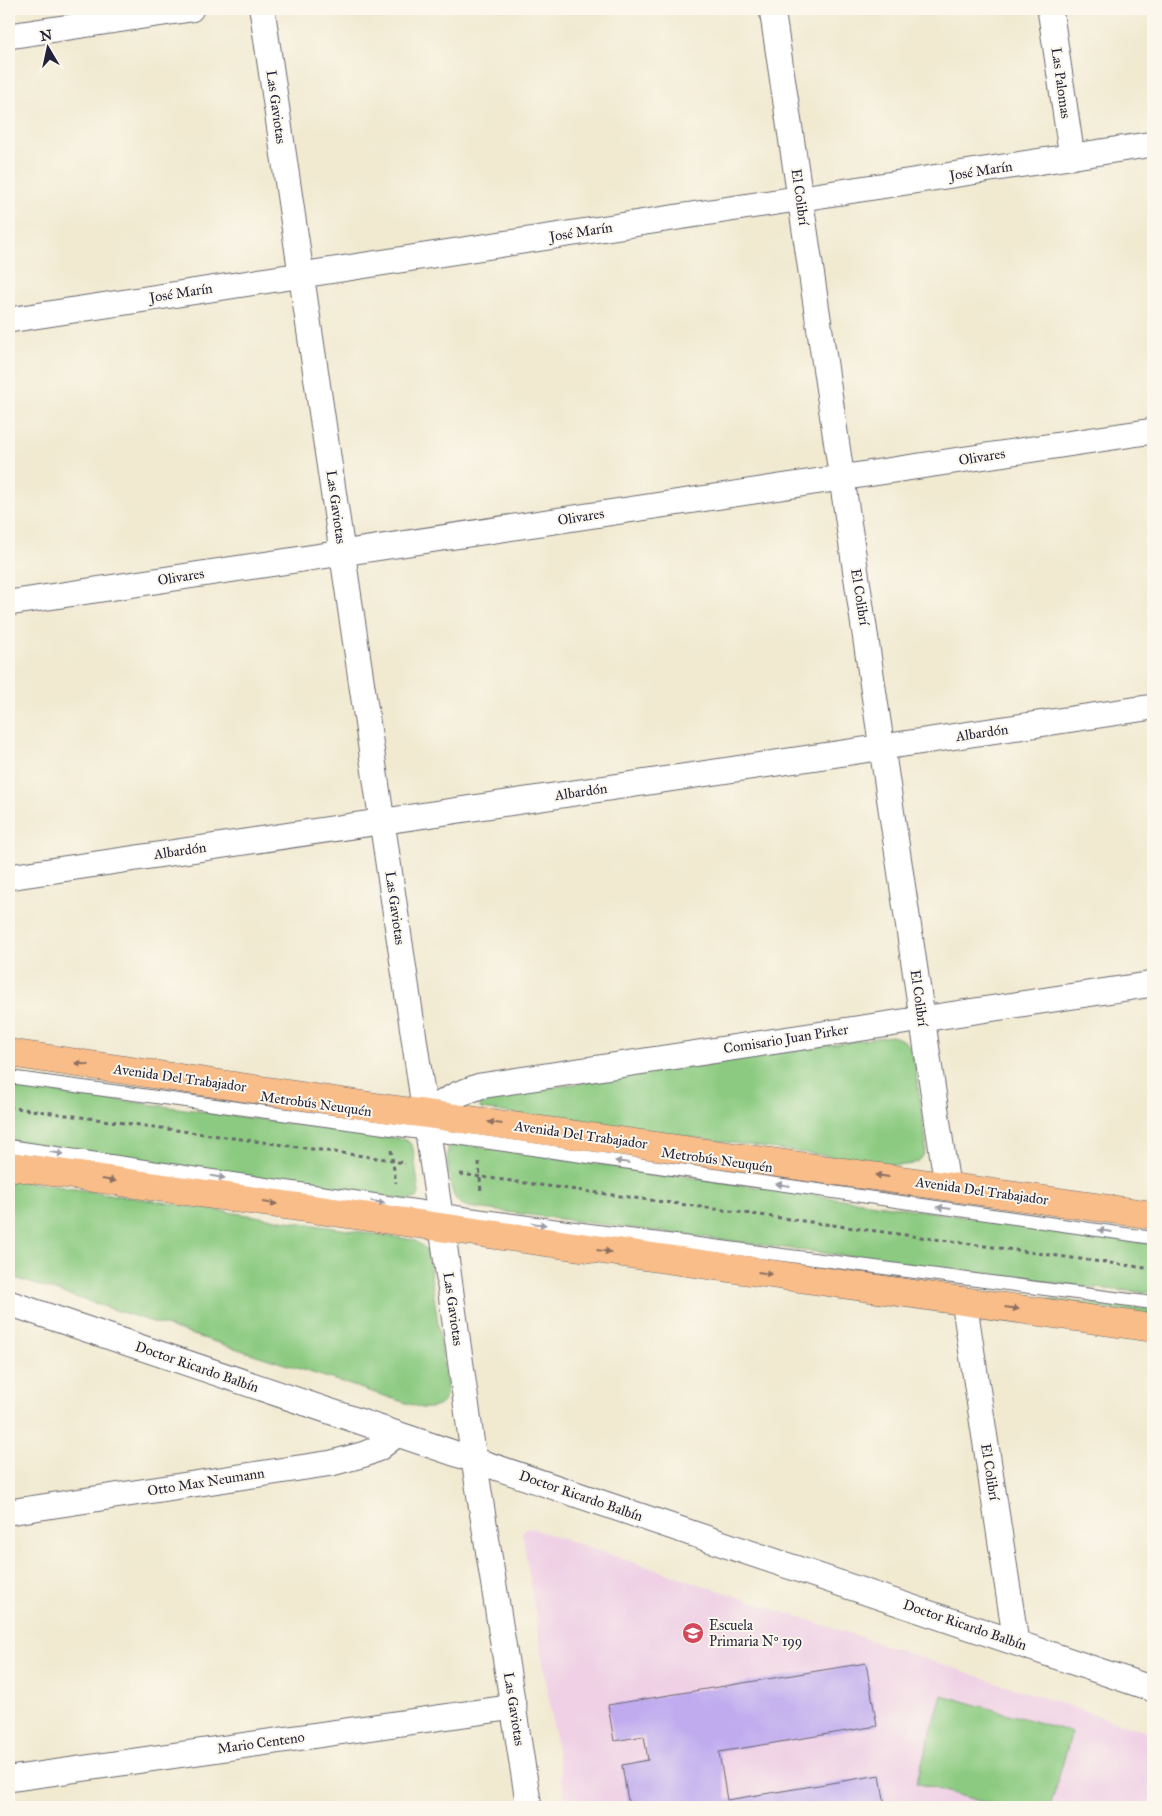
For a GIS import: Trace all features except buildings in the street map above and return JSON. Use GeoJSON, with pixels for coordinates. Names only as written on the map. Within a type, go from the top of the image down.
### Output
{"type":"FeatureCollection","features":[{"type":"Feature","properties":{"kind":"main road","name":"Avenida Del Trabajador"},"geometry":{"type":"LineString","coordinates":[[9,1053],[426,1124],[947,1186],[1153,1215]]}},
{"type":"Feature","properties":{"kind":"main road"},"geometry":{"type":"LineString","coordinates":[[9,1166],[441,1219],[964,1302],[1153,1328]]}},
{"type":"Feature","properties":{"kind":"street"},"geometry":{"type":"LineString","coordinates":[[9,36],[191,9]]}},
{"type":"Feature","properties":{"kind":"street","name":"Las Gaviotas"},"geometry":{"type":"LineString","coordinates":[[262,9],[441,1219],[474,1460],[529,1807]]}},
{"type":"Feature","properties":{"kind":"street","name":"El Colibrí"},"geometry":{"type":"LineString","coordinates":[[772,9],[947,1186]]}},
{"type":"Feature","properties":{"kind":"street","name":"Las Palomas"},"geometry":{"type":"LineString","coordinates":[[1050,9],[1072,157]]}},
{"type":"Feature","properties":{"kind":"street","name":"José Marín"},"geometry":{"type":"LineString","coordinates":[[9,320],[1153,144]]}},
{"type":"Feature","properties":{"kind":"street","name":"Olivares"},"geometry":{"type":"LineString","coordinates":[[9,603],[1153,431]]}},
{"type":"Feature","properties":{"kind":"street","name":"Albardón"},"geometry":{"type":"LineString","coordinates":[[9,877],[1153,707]]}},
{"type":"Feature","properties":{"kind":"street","name":"Comisario Juan Pirker"},"geometry":{"type":"LineString","coordinates":[[426,1124],[456,1095],[480,1086],[1153,984]]}},
{"type":"Feature","properties":{"kind":"street","name":"El Colibrí"},"geometry":{"type":"LineString","coordinates":[[964,1302],[1016,1642]]}},
{"type":"Feature","properties":{"kind":"street","name":"Doctor Ricardo Balbín"},"geometry":{"type":"LineString","coordinates":[[9,1303],[1153,1689]]}},
{"type":"Feature","properties":{"kind":"street","name":"Otto Max Neumann"},"geometry":{"type":"LineString","coordinates":[[9,1512],[332,1463],[379,1448],[397,1434]]}},
{"type":"Feature","properties":{"kind":"street","name":"Mario Centeno"},"geometry":{"type":"LineString","coordinates":[[9,1779],[514,1707]]}},
{"type":"Feature","properties":{"kind":"lane","name":"Metrobús Neuquén"},"geometry":{"type":"LineString","coordinates":[[9,1077],[426,1124],[1153,1238]]}},
{"type":"Feature","properties":{"kind":"lane"},"geometry":{"type":"LineString","coordinates":[[9,1146],[441,1219],[1153,1303]]}},
{"type":"Feature","properties":{"kind":"path"},"geometry":{"type":"LineString","coordinates":[[9,1107],[392,1160],[408,1166]]}},
{"type":"Feature","properties":{"kind":"path"},"geometry":{"type":"LineString","coordinates":[[390,1144],[397,1189]]}},
{"type":"Feature","properties":{"kind":"path"},"geometry":{"type":"LineString","coordinates":[[478,1154],[482,1201]]}},
{"type":"Feature","properties":{"kind":"path"},"geometry":{"type":"LineString","coordinates":[[457,1173],[1153,1269]]}},
{"type":"Feature","properties":{"kind":"shaded area","name":"Escuela Primaria Nº 199"},"geometry":{"type":"Polygon","coordinates":[[[527,1527],[1153,1734],[1153,1807],[566,1807],[522,1532],[527,1527]]]}},
{"type":"Feature","properties":{"kind":"green space"},"geometry":{"type":"Polygon","coordinates":[[[892,1036],[905,1042],[913,1054],[926,1140],[924,1154],[918,1162],[907,1165],[894,1165],[481,1109],[479,1104],[482,1098],[892,1036]]]}},
{"type":"Feature","properties":{"kind":"green space"},"geometry":{"type":"Polygon","coordinates":[[[9,1085],[404,1139],[413,1148],[419,1193],[417,1198],[407,1200],[9,1140],[9,1085]]]}},
{"type":"Feature","properties":{"kind":"green space"},"geometry":{"type":"Polygon","coordinates":[[[453,1143],[1153,1244],[1153,1293],[1094,1288],[468,1207],[461,1204],[455,1198],[451,1187],[448,1171],[448,1148],[453,1143]]]}},
{"type":"Feature","properties":{"kind":"green space"},"geometry":{"type":"Polygon","coordinates":[[[9,1179],[414,1240],[426,1249],[429,1262],[447,1386],[444,1401],[433,1408],[422,1408],[9,1276],[9,1179]]]}},
{"type":"Feature","properties":{"kind":"green space"},"geometry":{"type":"Polygon","coordinates":[[[991,1294],[1153,1309],[1153,1316],[991,1294]]]}},
{"type":"Feature","properties":{"kind":"green space"},"geometry":{"type":"Polygon","coordinates":[[[942,1695],[1072,1732],[1050,1807],[1000,1807],[916,1783],[942,1695]]]}},
{"type":"Feature","properties":{"kind":"place","name":"Escuela Primaria Nº 199"},"geometry":{"type":"Point","coordinates":[693,1633]}}]}
